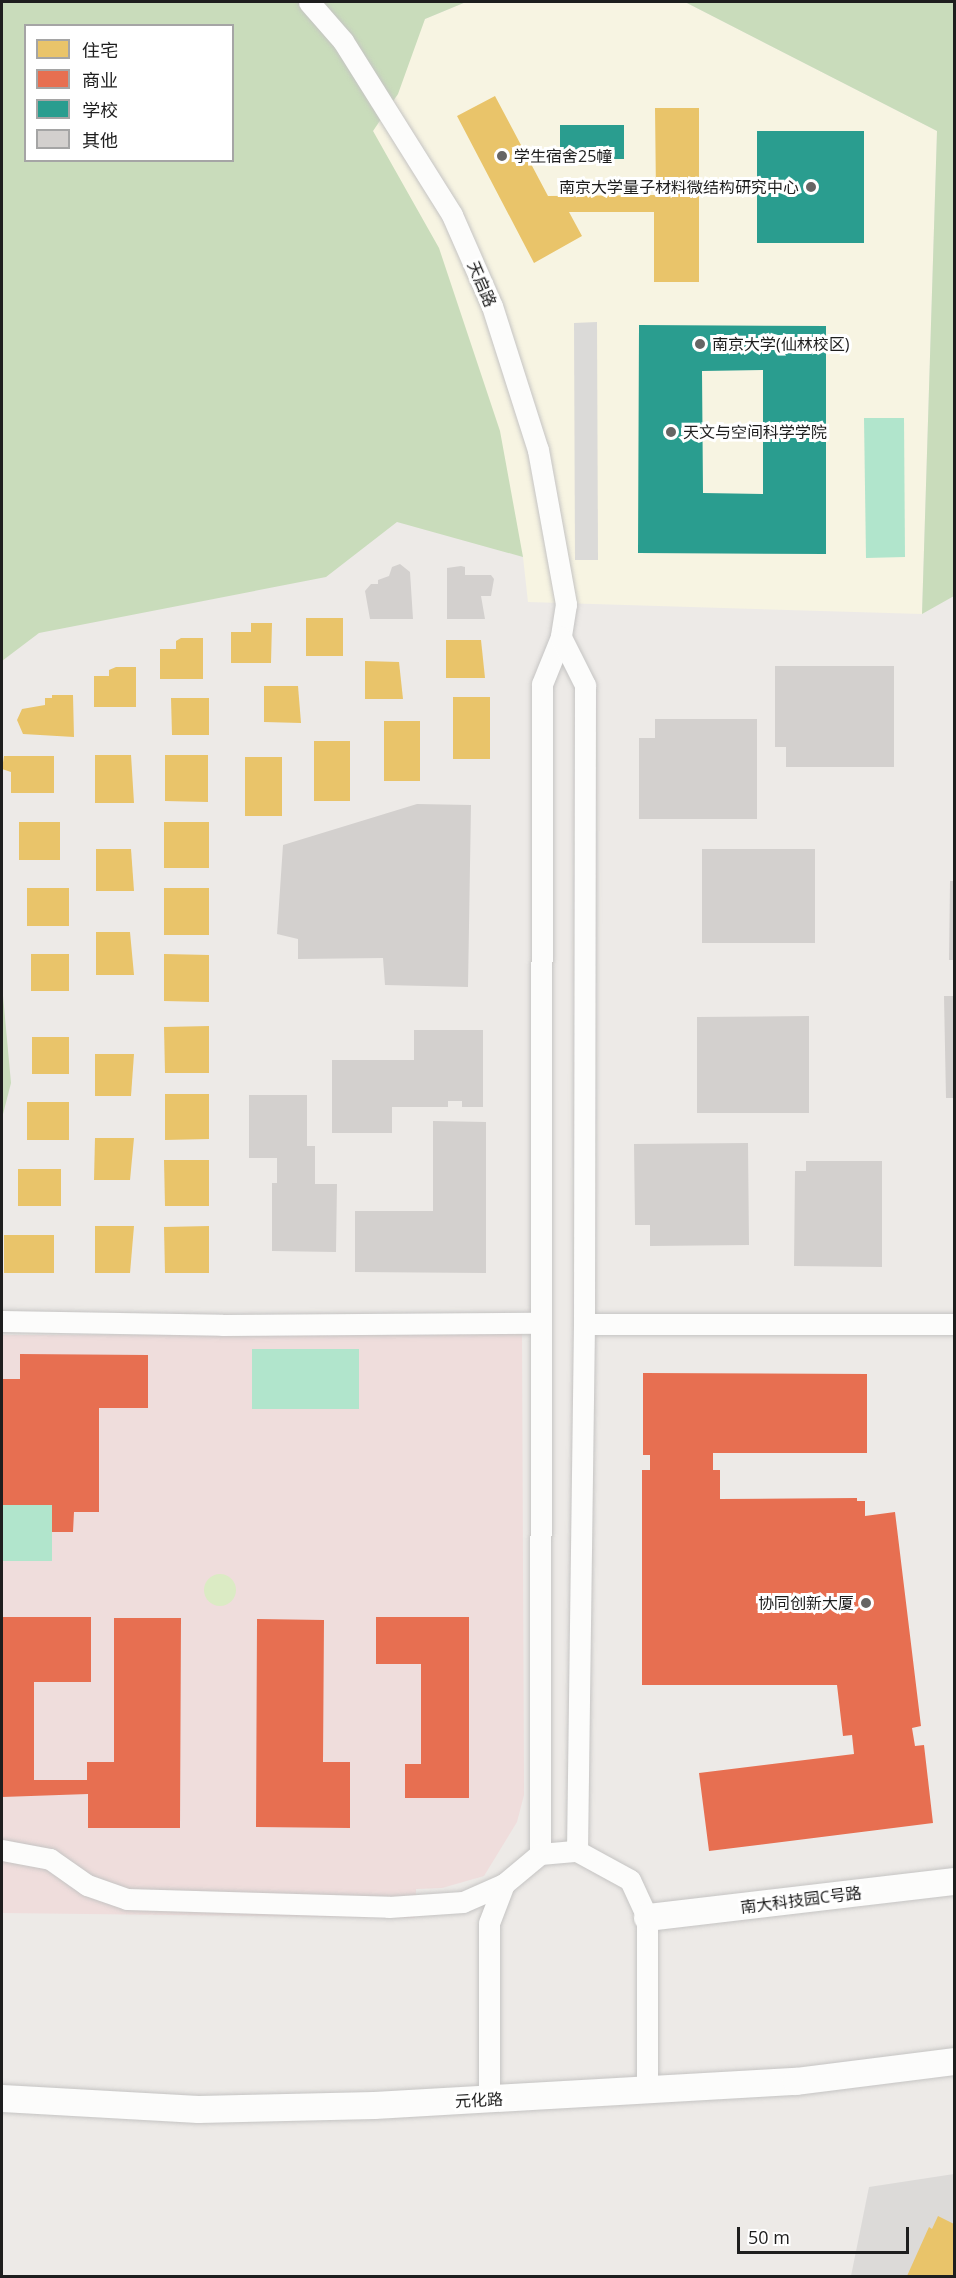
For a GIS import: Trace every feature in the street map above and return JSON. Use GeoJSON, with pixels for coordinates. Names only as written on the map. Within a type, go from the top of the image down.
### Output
{"type":"FeatureCollection","features":[{"type":"Feature","properties":{"kind":"street","name":"天启路"},"geometry":{"type":"LineString","coordinates":[[309,2],[343,42],[446,205],[492,306],[537,450],[566,604],[561,637],[542,684],[540,1854]]}},
{"type":"Feature","properties":{"kind":"street"},"geometry":{"type":"LineString","coordinates":[[561,637],[585,685],[584,1324],[578,1851]]}},
{"type":"Feature","properties":{"kind":"street"},"geometry":{"type":"LineString","coordinates":[[2,1321],[222,1325],[541,1323]]}},
{"type":"Feature","properties":{"kind":"street"},"geometry":{"type":"LineString","coordinates":[[584,1324],[954,1324]]}},
{"type":"Feature","properties":{"kind":"street"},"geometry":{"type":"LineString","coordinates":[[2,1850],[50,1859],[87,1885],[127,1899],[389,1907],[463,1902],[504,1884],[540,1854],[578,1851],[630,1880],[647,1917],[647,2090]]}},
{"type":"Feature","properties":{"kind":"street","name":"南大科技园C号路"},"geometry":{"type":"LineString","coordinates":[[647,1917],[954,1881]]}},
{"type":"Feature","properties":{"kind":"street"},"geometry":{"type":"LineString","coordinates":[[489,2100],[489,1923],[504,1884]]}},
{"type":"Feature","properties":{"kind":"street","name":"元化路"},"geometry":{"type":"LineString","coordinates":[[2,2098],[198,2109],[489,2100],[796,2081],[954,2061]]}},
{"type":"Feature","properties":{"kind":"shaded area","name":"南京大学(仙林校区)"},"geometry":{"type":"Polygon","coordinates":[[[466,2],[685,2],[937,131],[922,614],[528,602],[523,557],[373,131],[425,19],[466,2]]]}},
{"type":"Feature","properties":{"kind":"shaded area"},"geometry":{"type":"Polygon","coordinates":[[[597,322],[598,560],[575,560],[574,323],[597,322]]]}},
{"type":"Feature","properties":{"kind":"shaded area"},"geometry":{"type":"Polygon","coordinates":[[[522,1334],[524,1795],[517,1822],[484,1876],[442,1888],[416,1889],[415,1918],[2,1913],[2,1335],[522,1334]]]}},
{"type":"Feature","properties":{"kind":"shaded area"},"geometry":{"type":"Polygon","coordinates":[[[954,2174],[954,2276],[851,2276],[869,2187],[954,2174]]]}},
{"type":"Feature","properties":{"kind":"green space"},"geometry":{"type":"Polygon","coordinates":[[[2,2],[466,2],[425,19],[398,94],[373,131],[439,248],[500,431],[523,557],[397,522],[326,577],[39,633],[2,661],[2,2]]]}},
{"type":"Feature","properties":{"kind":"green space"},"geometry":{"type":"Polygon","coordinates":[[[685,2],[954,2],[954,596],[922,614],[937,131],[685,2]]]}},
{"type":"Feature","properties":{"kind":"green space"},"geometry":{"type":"Polygon","coordinates":[[[864,418],[904,418],[905,557],[866,558],[864,418]]]}},
{"type":"Feature","properties":{"kind":"green space"},"geometry":{"type":"Polygon","coordinates":[[[2,985],[11,1083],[2,1118],[2,985]]]}},
{"type":"Feature","properties":{"kind":"green space"},"geometry":{"type":"Polygon","coordinates":[[[252,1349],[359,1349],[359,1409],[252,1409],[252,1349]]]}},
{"type":"Feature","properties":{"kind":"green space"},"geometry":{"type":"Polygon","coordinates":[[[2,1505],[52,1505],[52,1561],[2,1561],[2,1505]]]}},
{"type":"Feature","properties":{"kind":"green space"},"geometry":{"type":"Polygon","coordinates":[[[220,1574],[231,1579],[236,1590],[231,1601],[220,1606],[209,1601],[204,1590],[209,1579],[220,1574]]]}},
{"type":"Feature","properties":{"kind":"building: 住宅","name":"学生宿舍25幢"},"geometry":{"type":"Polygon","coordinates":[[[495,96],[548,196],[656,195],[655,108],[699,108],[699,282],[654,282],[654,212],[569,212],[582,236],[534,263],[457,116],[495,96]]]}},
{"type":"Feature","properties":{"kind":"building: 住宅"},"geometry":{"type":"Polygon","coordinates":[[[306,618],[343,618],[343,656],[306,656],[306,618]]]}},
{"type":"Feature","properties":{"kind":"building: 住宅"},"geometry":{"type":"Polygon","coordinates":[[[251,623],[272,623],[271,663],[231,663],[231,632],[251,632],[251,623]]]}},
{"type":"Feature","properties":{"kind":"building: 住宅"},"geometry":{"type":"Polygon","coordinates":[[[181,638],[203,638],[203,679],[160,679],[160,649],[176,649],[176,641],[181,638]]]}},
{"type":"Feature","properties":{"kind":"building: 住宅"},"geometry":{"type":"Polygon","coordinates":[[[446,640],[481,640],[485,678],[446,678],[446,640]]]}},
{"type":"Feature","properties":{"kind":"building: 住宅"},"geometry":{"type":"Polygon","coordinates":[[[365,661],[399,662],[403,699],[365,699],[365,661]]]}},
{"type":"Feature","properties":{"kind":"building: 住宅"},"geometry":{"type":"Polygon","coordinates":[[[116,667],[136,667],[136,707],[94,707],[94,676],[109,676],[109,670],[116,667]]]}},
{"type":"Feature","properties":{"kind":"building: 住宅"},"geometry":{"type":"Polygon","coordinates":[[[264,686],[298,686],[301,723],[264,722],[264,686]]]}},
{"type":"Feature","properties":{"kind":"building: 住宅"},"geometry":{"type":"Polygon","coordinates":[[[52,695],[73,695],[74,737],[23,734],[17,720],[22,709],[45,705],[45,698],[52,698],[52,695]]]}},
{"type":"Feature","properties":{"kind":"building: 住宅"},"geometry":{"type":"Polygon","coordinates":[[[453,697],[490,697],[490,759],[453,759],[453,697]]]}},
{"type":"Feature","properties":{"kind":"building: 住宅"},"geometry":{"type":"Polygon","coordinates":[[[171,698],[209,698],[209,735],[172,735],[171,698]]]}},
{"type":"Feature","properties":{"kind":"building: 住宅"},"geometry":{"type":"Polygon","coordinates":[[[384,721],[420,721],[420,781],[384,781],[384,721]]]}},
{"type":"Feature","properties":{"kind":"building: 住宅"},"geometry":{"type":"Polygon","coordinates":[[[314,741],[350,741],[350,801],[314,801],[314,741]]]}},
{"type":"Feature","properties":{"kind":"building: 住宅"},"geometry":{"type":"Polygon","coordinates":[[[95,755],[131,755],[134,803],[95,803],[95,755]]]}},
{"type":"Feature","properties":{"kind":"building: 住宅"},"geometry":{"type":"Polygon","coordinates":[[[165,755],[208,755],[208,802],[165,801],[165,755]]]}},
{"type":"Feature","properties":{"kind":"building: 住宅"},"geometry":{"type":"Polygon","coordinates":[[[4,756],[54,756],[54,793],[11,793],[11,772],[2,769],[4,756]]]}},
{"type":"Feature","properties":{"kind":"building: 住宅"},"geometry":{"type":"Polygon","coordinates":[[[245,757],[282,757],[282,816],[245,816],[245,757]]]}},
{"type":"Feature","properties":{"kind":"building: 住宅"},"geometry":{"type":"Polygon","coordinates":[[[19,822],[60,822],[60,860],[19,860],[19,822]]]}},
{"type":"Feature","properties":{"kind":"building: 住宅"},"geometry":{"type":"Polygon","coordinates":[[[164,822],[209,822],[209,868],[164,868],[164,822]]]}},
{"type":"Feature","properties":{"kind":"building: 住宅"},"geometry":{"type":"Polygon","coordinates":[[[96,849],[131,849],[134,891],[96,891],[96,849]]]}},
{"type":"Feature","properties":{"kind":"building: 住宅"},"geometry":{"type":"Polygon","coordinates":[[[27,888],[69,888],[69,926],[27,926],[27,888]]]}},
{"type":"Feature","properties":{"kind":"building: 住宅"},"geometry":{"type":"Polygon","coordinates":[[[164,888],[209,888],[209,935],[164,935],[164,888]]]}},
{"type":"Feature","properties":{"kind":"building: 住宅"},"geometry":{"type":"Polygon","coordinates":[[[96,932],[130,932],[134,975],[96,975],[96,932]]]}},
{"type":"Feature","properties":{"kind":"building: 住宅"},"geometry":{"type":"Polygon","coordinates":[[[31,954],[69,954],[69,991],[31,991],[31,954]]]}},
{"type":"Feature","properties":{"kind":"building: 住宅"},"geometry":{"type":"Polygon","coordinates":[[[164,954],[209,955],[209,1002],[164,1001],[164,954]]]}},
{"type":"Feature","properties":{"kind":"building: 住宅"},"geometry":{"type":"Polygon","coordinates":[[[209,1026],[209,1073],[165,1073],[164,1027],[209,1026]]]}},
{"type":"Feature","properties":{"kind":"building: 住宅"},"geometry":{"type":"Polygon","coordinates":[[[32,1037],[69,1037],[69,1074],[32,1074],[32,1037]]]}},
{"type":"Feature","properties":{"kind":"building: 住宅"},"geometry":{"type":"Polygon","coordinates":[[[95,1054],[134,1054],[131,1096],[95,1096],[95,1054]]]}},
{"type":"Feature","properties":{"kind":"building: 住宅"},"geometry":{"type":"Polygon","coordinates":[[[165,1094],[209,1094],[209,1139],[165,1140],[165,1094]]]}},
{"type":"Feature","properties":{"kind":"building: 住宅"},"geometry":{"type":"Polygon","coordinates":[[[27,1102],[69,1102],[69,1140],[27,1140],[27,1102]]]}},
{"type":"Feature","properties":{"kind":"building: 住宅"},"geometry":{"type":"Polygon","coordinates":[[[95,1138],[134,1138],[130,1180],[94,1180],[95,1138]]]}},
{"type":"Feature","properties":{"kind":"building: 住宅"},"geometry":{"type":"Polygon","coordinates":[[[164,1160],[209,1160],[209,1206],[165,1206],[164,1160]]]}},
{"type":"Feature","properties":{"kind":"building: 住宅"},"geometry":{"type":"Polygon","coordinates":[[[18,1169],[61,1169],[61,1206],[18,1206],[18,1169]]]}},
{"type":"Feature","properties":{"kind":"building: 住宅"},"geometry":{"type":"Polygon","coordinates":[[[95,1226],[134,1226],[130,1273],[95,1273],[95,1226]]]}},
{"type":"Feature","properties":{"kind":"building: 住宅"},"geometry":{"type":"Polygon","coordinates":[[[209,1226],[209,1273],[165,1273],[164,1227],[209,1226]]]}},
{"type":"Feature","properties":{"kind":"building: 住宅"},"geometry":{"type":"Polygon","coordinates":[[[4,1235],[54,1235],[54,1273],[4,1273],[4,1235]]]}},
{"type":"Feature","properties":{"kind":"building: 住宅"},"geometry":{"type":"Polygon","coordinates":[[[938,2216],[954,2224],[954,2276],[907,2276],[929,2227],[932,2229],[938,2216]]]}},
{"type":"Feature","properties":{"kind":"building: 商业"},"geometry":{"type":"Polygon","coordinates":[[[20,1354],[148,1355],[148,1408],[99,1408],[99,1512],[74,1512],[73,1532],[52,1532],[52,1505],[2,1505],[2,1379],[20,1379],[20,1354]]]}},
{"type":"Feature","properties":{"kind":"building: 商业"},"geometry":{"type":"Polygon","coordinates":[[[643,1373],[867,1374],[867,1453],[713,1453],[713,1470],[720,1470],[720,1499],[857,1498],[857,1501],[865,1501],[865,1516],[895,1512],[921,1726],[912,1728],[915,1746],[924,1745],[933,1823],[709,1851],[699,1773],[854,1754],[852,1735],[843,1736],[837,1685],[642,1685],[642,1470],[650,1470],[650,1455],[643,1455],[643,1373]]]}},
{"type":"Feature","properties":{"kind":"building: 商业"},"geometry":{"type":"Polygon","coordinates":[[[2,1617],[91,1617],[91,1682],[34,1682],[34,1780],[87,1780],[87,1762],[114,1762],[114,1618],[181,1618],[180,1828],[88,1828],[88,1794],[2,1797],[2,1617]]]}},
{"type":"Feature","properties":{"kind":"building: 商业"},"geometry":{"type":"Polygon","coordinates":[[[376,1617],[469,1617],[469,1798],[405,1798],[405,1764],[421,1764],[421,1664],[376,1664],[376,1617]]]}},
{"type":"Feature","properties":{"kind":"building: 商业"},"geometry":{"type":"Polygon","coordinates":[[[257,1619],[324,1620],[323,1762],[350,1762],[350,1828],[256,1827],[257,1619]]]}},
{"type":"Feature","properties":{"kind":"building: 学校"},"geometry":{"type":"Polygon","coordinates":[[[560,125],[624,125],[624,159],[560,159],[560,125]]]}},
{"type":"Feature","properties":{"kind":"building: 学校","name":"南京大学量子材料微结构研究中心"},"geometry":{"type":"Polygon","coordinates":[[[757,131],[864,131],[864,243],[757,243],[757,131]]]}},
{"type":"Feature","properties":{"kind":"building: 学校","name":"天文与空间科学学院"},"geometry":{"type":"Polygon","coordinates":[[[639,325],[826,326],[826,554],[638,553],[639,325]],[[763,370],[702,371],[703,493],[763,494],[763,370]]]}},
{"type":"Feature","properties":{"kind":"building: 其他"},"geometry":{"type":"Polygon","coordinates":[[[400,564],[410,572],[413,619],[370,619],[365,591],[371,584],[378,584],[378,580],[389,576],[392,567],[400,564]]]}},
{"type":"Feature","properties":{"kind":"building: 其他"},"geometry":{"type":"Polygon","coordinates":[[[465,567],[465,575],[491,575],[494,579],[491,596],[481,596],[485,619],[447,619],[447,568],[465,567]]]}},
{"type":"Feature","properties":{"kind":"building: 其他"},"geometry":{"type":"Polygon","coordinates":[[[775,666],[894,666],[894,767],[786,767],[786,747],[775,747],[775,666]]]}},
{"type":"Feature","properties":{"kind":"building: 其他"},"geometry":{"type":"Polygon","coordinates":[[[655,719],[757,719],[757,819],[639,819],[639,738],[655,738],[655,719]]]}},
{"type":"Feature","properties":{"kind":"building: 其他"},"geometry":{"type":"Polygon","coordinates":[[[417,804],[471,805],[468,987],[385,985],[383,958],[298,959],[298,939],[277,934],[283,845],[417,804]]]}},
{"type":"Feature","properties":{"kind":"building: 其他"},"geometry":{"type":"Polygon","coordinates":[[[702,849],[815,849],[815,943],[702,943],[702,849]]]}},
{"type":"Feature","properties":{"kind":"building: 其他"},"geometry":{"type":"Polygon","coordinates":[[[950,881],[954,881],[954,960],[949,960],[950,881]]]}},
{"type":"Feature","properties":{"kind":"building: 其他"},"geometry":{"type":"Polygon","coordinates":[[[944,996],[954,996],[954,1098],[946,1098],[944,996]]]}},
{"type":"Feature","properties":{"kind":"building: 其他"},"geometry":{"type":"Polygon","coordinates":[[[809,1016],[809,1113],[697,1113],[697,1017],[809,1016]]]}},
{"type":"Feature","properties":{"kind":"building: 其他"},"geometry":{"type":"Polygon","coordinates":[[[414,1030],[483,1030],[483,1107],[462,1107],[462,1101],[448,1101],[448,1107],[392,1107],[392,1133],[332,1133],[332,1060],[414,1060],[414,1030]]]}},
{"type":"Feature","properties":{"kind":"building: 其他"},"geometry":{"type":"Polygon","coordinates":[[[249,1095],[307,1095],[307,1146],[315,1146],[315,1184],[337,1184],[336,1252],[272,1251],[272,1183],[277,1183],[277,1158],[249,1158],[249,1095]]]}},
{"type":"Feature","properties":{"kind":"building: 其他"},"geometry":{"type":"Polygon","coordinates":[[[433,1121],[486,1122],[486,1273],[355,1272],[355,1211],[433,1211],[433,1121]]]}},
{"type":"Feature","properties":{"kind":"building: 其他"},"geometry":{"type":"Polygon","coordinates":[[[748,1143],[749,1245],[650,1246],[650,1225],[635,1225],[634,1144],[748,1143]]]}},
{"type":"Feature","properties":{"kind":"building: 其他"},"geometry":{"type":"Polygon","coordinates":[[[806,1161],[882,1161],[882,1267],[794,1266],[795,1171],[806,1171],[806,1161]]]}},
{"type":"Feature","properties":{"kind":"place","name":"学生宿舍25幢"},"geometry":{"type":"Point","coordinates":[502,156]}},
{"type":"Feature","properties":{"kind":"place","name":"南京大学量子材料微结构研究中心"},"geometry":{"type":"Point","coordinates":[811,187]}},
{"type":"Feature","properties":{"kind":"place","name":"南京大学(仙林校区)"},"geometry":{"type":"Point","coordinates":[700,344]}},
{"type":"Feature","properties":{"kind":"place","name":"天文与空间科学学院"},"geometry":{"type":"Point","coordinates":[671,432]}},
{"type":"Feature","properties":{"kind":"place","name":"协同创新大厦"},"geometry":{"type":"Point","coordinates":[866,1603]}}]}
